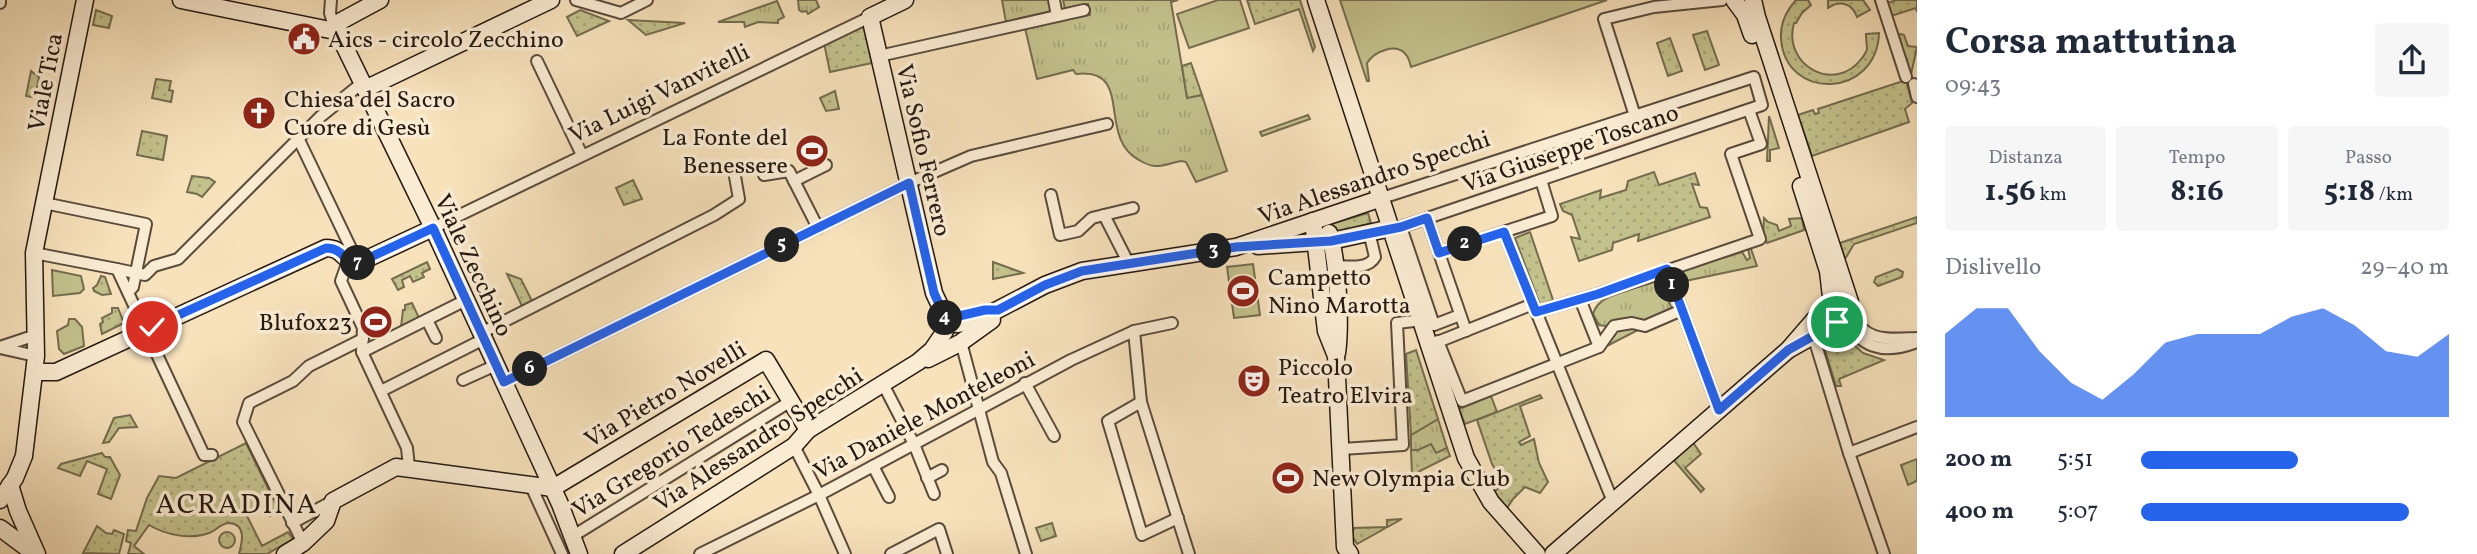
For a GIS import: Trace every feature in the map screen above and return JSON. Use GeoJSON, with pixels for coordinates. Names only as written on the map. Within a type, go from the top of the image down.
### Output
{"type":"FeatureCollection","features":[{"type":"Feature","properties":{"kind":"street","name":"Viale Tica"},"geometry":{"type":"LineString","coordinates":[[0,500],[22,465],[24,456],[36,364],[34,253],[85,0]]}},
{"type":"Feature","properties":{"kind":"street"},"geometry":{"type":"LineString","coordinates":[[181,0],[335,31]]}},
{"type":"Feature","properties":{"kind":"street"},"geometry":{"type":"LineString","coordinates":[[331,0],[330,13],[335,31]]}},
{"type":"Feature","properties":{"kind":"street"},"geometry":{"type":"LineString","coordinates":[[335,31],[341,21],[380,0]]}},
{"type":"Feature","properties":{"kind":"street"},"geometry":{"type":"LineString","coordinates":[[576,0],[621,13],[647,0]]}},
{"type":"Feature","properties":{"kind":"street","name":"Via Luigi Vanvitelli"},"geometry":{"type":"LineString","coordinates":[[433,228],[905,0]]}},
{"type":"Feature","properties":{"kind":"street"},"geometry":{"type":"LineString","coordinates":[[1054,0],[1057,16]]}},
{"type":"Feature","properties":{"kind":"street"},"geometry":{"type":"LineString","coordinates":[[1308,0],[1378,199]]}},
{"type":"Feature","properties":{"kind":"street"},"geometry":{"type":"LineString","coordinates":[[1315,0],[1378,199],[1413,321],[1461,461],[1485,506],[1526,554]]}},
{"type":"Feature","properties":{"kind":"street"},"geometry":{"type":"LineString","coordinates":[[1654,7],[1675,0]]}},
{"type":"Feature","properties":{"kind":"street"},"geometry":{"type":"LineString","coordinates":[[1635,116],[1604,19],[1654,7],[1721,0]]}},
{"type":"Feature","properties":{"kind":"street"},"geometry":{"type":"LineString","coordinates":[[1737,0],[1749,25],[1839,311]]}},
{"type":"Feature","properties":{"kind":"street"},"geometry":{"type":"LineString","coordinates":[[1753,0],[1839,311],[1878,339],[1917,340]]}},
{"type":"Feature","properties":{"kind":"street"},"geometry":{"type":"LineString","coordinates":[[1881,0],[1917,97]]}},
{"type":"Feature","properties":{"kind":"street"},"geometry":{"type":"LineString","coordinates":[[130,289],[140,274],[154,266],[178,259],[320,117],[363,86],[542,2]]}},
{"type":"Feature","properties":{"kind":"street"},"geometry":{"type":"LineString","coordinates":[[879,56],[1084,10]]}},
{"type":"Feature","properties":{"kind":"street","name":"Via Sofio Ferrero"},"geometry":{"type":"LineString","coordinates":[[870,18],[934,293],[950,333]]}},
{"type":"Feature","properties":{"kind":"street","name":"Viale Zecchino"},"geometry":{"type":"LineString","coordinates":[[335,31],[433,228],[578,548]]}},
{"type":"Feature","properties":{"kind":"street"},"geometry":{"type":"LineString","coordinates":[[537,61],[582,155]]}},
{"type":"Feature","properties":{"kind":"street","name":"Via Alessandro Specchi"},"geometry":{"type":"LineString","coordinates":[[1002,308],[1058,279],[1082,271],[1236,247],[1754,77]]}},
{"type":"Feature","properties":{"kind":"street","name":"Via Giuseppe Toscano"},"geometry":{"type":"LineString","coordinates":[[1386,229],[1427,218],[1749,110],[1762,104],[1754,77]]}},
{"type":"Feature","properties":{"kind":"street"},"geometry":{"type":"LineString","coordinates":[[1434,343],[1535,308],[1580,299],[1760,239],[1731,154],[1761,144],[1749,110]]}},
{"type":"Feature","properties":{"kind":"street"},"geometry":{"type":"LineString","coordinates":[[504,382],[909,183],[971,156],[1107,124]]}},
{"type":"Feature","properties":{"kind":"street"},"geometry":{"type":"LineString","coordinates":[[299,140],[346,238],[353,262]]}},
{"type":"Feature","properties":{"kind":"street"},"geometry":{"type":"LineString","coordinates":[[794,181],[825,165]]}},
{"type":"Feature","properties":{"kind":"street"},"geometry":{"type":"LineString","coordinates":[[381,391],[714,215],[739,199],[734,171]]}},
{"type":"Feature","properties":{"kind":"street"},"geometry":{"type":"LineString","coordinates":[[764,175],[789,171],[818,228]]}},
{"type":"Feature","properties":{"kind":"street"},"geometry":{"type":"LineString","coordinates":[[1439,253],[1552,216],[1541,180]]}},
{"type":"Feature","properties":{"kind":"street"},"geometry":{"type":"LineString","coordinates":[[1051,195],[1060,235],[1078,231],[1092,218],[1133,208]]}},
{"type":"Feature","properties":{"kind":"street"},"geometry":{"type":"LineString","coordinates":[[44,202],[145,224],[140,274]]}},
{"type":"Feature","properties":{"kind":"street"},"geometry":{"type":"LineString","coordinates":[[1104,215],[1129,264]]}},
{"type":"Feature","properties":{"kind":"street"},"geometry":{"type":"LineString","coordinates":[[1427,218],[1466,331]]}},
{"type":"Feature","properties":{"kind":"street"},"geometry":{"type":"LineString","coordinates":[[1319,219],[1334,266],[1339,339],[1336,356],[1345,547],[1350,554]]}},
{"type":"Feature","properties":{"kind":"street"},"geometry":{"type":"LineString","coordinates":[[409,467],[407,447],[362,352],[363,328],[341,281],[353,262],[433,228]]}},
{"type":"Feature","properties":{"kind":"street"},"geometry":{"type":"LineString","coordinates":[[1236,247],[1324,241],[1386,229]]}},
{"type":"Feature","properties":{"kind":"street"},"geometry":{"type":"LineString","coordinates":[[1334,266],[1367,265],[1372,262],[1386,229]]}},
{"type":"Feature","properties":{"kind":"street"},"geometry":{"type":"LineString","coordinates":[[1386,229],[1434,325],[1460,315]]}},
{"type":"Feature","properties":{"kind":"street"},"geometry":{"type":"LineString","coordinates":[[1386,229],[1434,343],[1462,401],[1599,347],[1614,326],[1632,323],[1645,326],[1682,310]]}},
{"type":"Feature","properties":{"kind":"street"},"geometry":{"type":"LineString","coordinates":[[1504,232],[1612,502]]}},
{"type":"Feature","properties":{"kind":"street"},"geometry":{"type":"LineString","coordinates":[[0,347],[56,372],[149,332],[346,238]]}},
{"type":"Feature","properties":{"kind":"street"},"geometry":{"type":"LineString","coordinates":[[1324,241],[1326,331],[1336,356]]}},
{"type":"Feature","properties":{"kind":"street"},"geometry":{"type":"LineString","coordinates":[[326,248],[340,251],[353,262]]}},
{"type":"Feature","properties":{"kind":"street"},"geometry":{"type":"LineString","coordinates":[[34,253],[140,274]]}},
{"type":"Feature","properties":{"kind":"street"},"geometry":{"type":"LineString","coordinates":[[117,269],[130,289],[204,455],[212,455]]}},
{"type":"Feature","properties":{"kind":"street"},"geometry":{"type":"LineString","coordinates":[[1667,269],[1719,410]]}},
{"type":"Feature","properties":{"kind":"street"},"geometry":{"type":"LineString","coordinates":[[1580,299],[1599,347]]}},
{"type":"Feature","properties":{"kind":"street"},"geometry":{"type":"LineString","coordinates":[[362,352],[466,300]]}},
{"type":"Feature","properties":{"kind":"street"},"geometry":{"type":"LineString","coordinates":[[950,333],[992,320],[1002,308]]}},
{"type":"Feature","properties":{"kind":"street"},"geometry":{"type":"LineString","coordinates":[[950,333],[985,310],[1002,308]]}},
{"type":"Feature","properties":{"kind":"street"},"geometry":{"type":"LineString","coordinates":[[1553,554],[1788,350],[1839,311]]}},
{"type":"Feature","properties":{"kind":"street"},"geometry":{"type":"LineString","coordinates":[[427,320],[436,338]]}},
{"type":"Feature","properties":{"kind":"street"},"geometry":{"type":"LineString","coordinates":[[1342,449],[1403,445],[1397,323],[1413,321]]}},
{"type":"Feature","properties":{"kind":"street","name":"Via Daniele Monteleoni"},"geometry":{"type":"LineString","coordinates":[[700,554],[819,495],[1026,383],[1134,331],[1171,323]]}},
{"type":"Feature","properties":{"kind":"street"},"geometry":{"type":"LineString","coordinates":[[1134,331],[1141,402],[1189,554]]}},
{"type":"Feature","properties":{"kind":"street"},"geometry":{"type":"LineString","coordinates":[[1810,332],[1884,554]]}},
{"type":"Feature","properties":{"kind":"street"},"geometry":{"type":"LineString","coordinates":[[950,333],[979,408],[993,462],[1001,473],[1026,554]]}},
{"type":"Feature","properties":{"kind":"street","name":"Via Alessandro Specchi"},"geometry":{"type":"LineString","coordinates":[[623,554],[794,446],[808,430],[918,362],[936,356],[950,333]]}},
{"type":"Feature","properties":{"kind":"street"},"geometry":{"type":"LineString","coordinates":[[0,347],[36,335]]}},
{"type":"Feature","properties":{"kind":"street"},"geometry":{"type":"LineString","coordinates":[[303,543],[243,422],[249,403],[293,381],[309,366],[363,339]]}},
{"type":"Feature","properties":{"kind":"street"},"geometry":{"type":"LineString","coordinates":[[1434,343],[1466,458],[1475,477],[1491,502],[1537,554]]}},
{"type":"Feature","properties":{"kind":"street","name":"Via Pietro Novelli"},"geometry":{"type":"LineString","coordinates":[[553,488],[766,360],[808,430]]}},
{"type":"Feature","properties":{"kind":"street"},"geometry":{"type":"LineString","coordinates":[[463,380],[496,365]]}},
{"type":"Feature","properties":{"kind":"street"},"geometry":{"type":"LineString","coordinates":[[1026,383],[1054,436]]}},
{"type":"Feature","properties":{"kind":"street"},"geometry":{"type":"LineString","coordinates":[[883,384],[914,444],[934,494]]}},
{"type":"Feature","properties":{"kind":"street","name":"Via Gregorio Tedeschi"},"geometry":{"type":"LineString","coordinates":[[578,548],[791,401]]}},
{"type":"Feature","properties":{"kind":"street"},"geometry":{"type":"LineString","coordinates":[[1141,402],[1108,421],[1142,535],[1178,518]]}},
{"type":"Feature","properties":{"kind":"street"},"geometry":{"type":"LineString","coordinates":[[1849,453],[1917,427]]}},
{"type":"Feature","properties":{"kind":"street"},"geometry":{"type":"LineString","coordinates":[[794,446],[845,554]]}},
{"type":"Feature","properties":{"kind":"street"},"geometry":{"type":"LineString","coordinates":[[873,466],[889,498]]}},
{"type":"Feature","properties":{"kind":"street"},"geometry":{"type":"LineString","coordinates":[[292,523],[396,467],[553,488]]}},
{"type":"Feature","properties":{"kind":"street"},"geometry":{"type":"LineString","coordinates":[[531,486],[544,469]]}},
{"type":"Feature","properties":{"kind":"street"},"geometry":{"type":"LineString","coordinates":[[928,478],[942,470]]}},
{"type":"Feature","properties":{"kind":"street"},"geometry":{"type":"LineString","coordinates":[[10,485],[36,554]]}},
{"type":"Feature","properties":{"kind":"street"},"geometry":{"type":"LineString","coordinates":[[531,486],[562,554]]}},
{"type":"Feature","properties":{"kind":"street"},"geometry":{"type":"LineString","coordinates":[[285,554],[303,543],[326,521],[333,501]]}},
{"type":"Feature","properties":{"kind":"street"},"geometry":{"type":"LineString","coordinates":[[0,528],[36,554]]}},
{"type":"Feature","properties":{"kind":"street"},"geometry":{"type":"LineString","coordinates":[[891,554],[939,529],[947,554]]}},
{"type":"Feature","properties":{"kind":"green space"},"geometry":{"type":"Polygon","coordinates":[[[798,0],[816,0],[819,7],[808,14],[806,11],[802,12],[799,10],[798,0]]]}},
{"type":"Feature","properties":{"kind":"green space"},"geometry":{"type":"Polygon","coordinates":[[[1002,0],[1050,0],[1052,11],[1006,22],[1002,0]]]}},
{"type":"Feature","properties":{"kind":"green space"},"geometry":{"type":"Polygon","coordinates":[[[1063,0],[1178,0],[1171,2],[1187,97],[1202,95],[1227,171],[1196,182],[1186,162],[1158,166],[1145,163],[1126,149],[1119,136],[1111,92],[1105,81],[1094,75],[1076,74],[1073,70],[1037,79],[1025,28],[1090,15],[1088,4],[1065,9],[1063,0]]]}},
{"type":"Feature","properties":{"kind":"green space"},"geometry":{"type":"Polygon","coordinates":[[[1218,0],[1240,0],[1249,28],[1189,48],[1177,14],[1218,0]]]}},
{"type":"Feature","properties":{"kind":"green space"},"geometry":{"type":"Polygon","coordinates":[[[1247,0],[1300,0],[1315,47],[1313,51],[1299,9],[1255,24],[1247,0]]]}},
{"type":"Feature","properties":{"kind":"green space"},"geometry":{"type":"Polygon","coordinates":[[[1340,0],[1607,0],[1411,67],[1403,52],[1398,49],[1386,50],[1367,63],[1367,81],[1340,0]]]}},
{"type":"Feature","properties":{"kind":"green space"},"geometry":{"type":"Polygon","coordinates":[[[1796,0],[1808,0],[1811,5],[1794,23],[1792,38],[1803,62],[1813,70],[1838,74],[1851,69],[1863,56],[1867,49],[1866,34],[1879,33],[1874,55],[1864,70],[1848,80],[1831,84],[1814,82],[1798,74],[1787,59],[1781,39],[1784,18],[1796,0]]]}},
{"type":"Feature","properties":{"kind":"green space"},"geometry":{"type":"Polygon","coordinates":[[[1828,0],[1863,0],[1870,10],[1857,17],[1845,4],[1828,8],[1828,0]]]}},
{"type":"Feature","properties":{"kind":"green space"},"geometry":{"type":"Polygon","coordinates":[[[1917,0],[1917,12],[1916,8],[1891,16],[1887,3],[1917,0]]]}},
{"type":"Feature","properties":{"kind":"green space"},"geometry":{"type":"Polygon","coordinates":[[[777,1],[784,17],[778,20],[778,23],[758,22],[745,27],[744,22],[718,22],[777,1]]]}},
{"type":"Feature","properties":{"kind":"green space"},"geometry":{"type":"Polygon","coordinates":[[[96,10],[112,16],[109,28],[93,25],[96,10]]]}},
{"type":"Feature","properties":{"kind":"green space"},"geometry":{"type":"Polygon","coordinates":[[[580,10],[609,21],[577,36],[567,17],[580,10]]]}},
{"type":"Feature","properties":{"kind":"green space"},"geometry":{"type":"Polygon","coordinates":[[[628,20],[685,23],[646,35],[628,20]]]}},
{"type":"Feature","properties":{"kind":"green space"},"geometry":{"type":"Polygon","coordinates":[[[859,26],[864,28],[872,63],[830,72],[824,43],[859,26]]]}},
{"type":"Feature","properties":{"kind":"green space"},"geometry":{"type":"Polygon","coordinates":[[[1707,31],[1719,65],[1705,70],[1693,35],[1707,31]]]}},
{"type":"Feature","properties":{"kind":"green space"},"geometry":{"type":"Polygon","coordinates":[[[1901,34],[1908,46],[1917,47],[1910,79],[1897,35],[1901,34]]]}},
{"type":"Feature","properties":{"kind":"green space"},"geometry":{"type":"Polygon","coordinates":[[[1670,38],[1682,71],[1668,76],[1657,43],[1670,38]]]}},
{"type":"Feature","properties":{"kind":"green space"},"geometry":{"type":"Polygon","coordinates":[[[1191,63],[1202,95],[1187,98],[1182,66],[1191,63]]]}},
{"type":"Feature","properties":{"kind":"green space"},"geometry":{"type":"Polygon","coordinates":[[[31,71],[39,77],[36,93],[33,93],[32,97],[26,96],[31,71]]]}},
{"type":"Feature","properties":{"kind":"green space"},"geometry":{"type":"Polygon","coordinates":[[[156,79],[171,81],[171,102],[152,98],[156,79]]]}},
{"type":"Feature","properties":{"kind":"green space"},"geometry":{"type":"Polygon","coordinates":[[[1906,80],[1912,103],[1905,109],[1909,122],[1812,156],[1798,115],[1813,110],[1815,114],[1819,113],[1818,109],[1906,80]]]}},
{"type":"Feature","properties":{"kind":"green space"},"geometry":{"type":"Polygon","coordinates":[[[835,91],[839,109],[826,111],[820,98],[835,91]]]}},
{"type":"Feature","properties":{"kind":"green space"},"geometry":{"type":"Polygon","coordinates":[[[1308,115],[1310,119],[1262,136],[1260,132],[1308,115]]]}},
{"type":"Feature","properties":{"kind":"green space"},"geometry":{"type":"Polygon","coordinates":[[[1769,116],[1779,148],[1770,150],[1770,161],[1767,161],[1769,116]]]}},
{"type":"Feature","properties":{"kind":"green space"},"geometry":{"type":"Polygon","coordinates":[[[142,131],[167,136],[163,160],[137,155],[142,131]]]}},
{"type":"Feature","properties":{"kind":"green space"},"geometry":{"type":"Polygon","coordinates":[[[1654,172],[1659,185],[1695,173],[1699,185],[1692,184],[1700,207],[1707,208],[1710,217],[1638,241],[1639,234],[1613,243],[1612,250],[1579,261],[1571,237],[1580,239],[1572,215],[1563,211],[1560,204],[1601,190],[1600,198],[1626,190],[1628,181],[1654,172]]]}},
{"type":"Feature","properties":{"kind":"green space"},"geometry":{"type":"Polygon","coordinates":[[[192,176],[209,178],[215,182],[202,197],[187,192],[192,176]]]}},
{"type":"Feature","properties":{"kind":"green space"},"geometry":{"type":"Polygon","coordinates":[[[633,180],[642,199],[624,205],[616,188],[633,180]]]}},
{"type":"Feature","properties":{"kind":"green space"},"geometry":{"type":"Polygon","coordinates":[[[1368,213],[1371,223],[1333,234],[1331,224],[1368,213]]]}},
{"type":"Feature","properties":{"kind":"green space"},"geometry":{"type":"Polygon","coordinates":[[[1917,217],[1917,223],[1854,244],[1845,259],[1840,243],[1917,217]]]}},
{"type":"Feature","properties":{"kind":"green space"},"geometry":{"type":"Polygon","coordinates":[[[1764,218],[1777,225],[1779,231],[1791,226],[1789,219],[1802,218],[1804,230],[1767,243],[1763,237],[1764,218]]]}},
{"type":"Feature","properties":{"kind":"green space"},"geometry":{"type":"Polygon","coordinates":[[[1530,232],[1553,300],[1540,305],[1515,238],[1530,232]]]}},
{"type":"Feature","properties":{"kind":"green space"},"geometry":{"type":"Polygon","coordinates":[[[1748,249],[1751,249],[1757,266],[1685,281],[1681,270],[1742,252],[1747,260],[1750,258],[1748,249]]]}},
{"type":"Feature","properties":{"kind":"green space"},"geometry":{"type":"Polygon","coordinates":[[[427,262],[430,269],[422,273],[424,277],[413,282],[410,276],[402,280],[404,287],[398,290],[392,279],[427,262]]]}},
{"type":"Feature","properties":{"kind":"green space"},"geometry":{"type":"Polygon","coordinates":[[[993,262],[1023,273],[993,279],[993,262]]]}},
{"type":"Feature","properties":{"kind":"green space","name":"Campetto Nino Marotta"},"geometry":{"type":"Polygon","coordinates":[[[1253,264],[1260,315],[1234,318],[1227,267],[1253,264]]]}},
{"type":"Feature","properties":{"kind":"green space"},"geometry":{"type":"Polygon","coordinates":[[[1897,269],[1903,272],[1902,277],[1878,286],[1874,282],[1876,277],[1897,269]]]}},
{"type":"Feature","properties":{"kind":"green space"},"geometry":{"type":"Polygon","coordinates":[[[52,270],[81,276],[84,289],[80,293],[53,296],[52,270]]]}},
{"type":"Feature","properties":{"kind":"green space"},"geometry":{"type":"Polygon","coordinates":[[[507,274],[521,279],[532,301],[522,306],[507,274]]]}},
{"type":"Feature","properties":{"kind":"green space"},"geometry":{"type":"Polygon","coordinates":[[[101,276],[105,277],[111,294],[102,295],[94,291],[93,288],[101,276]]]}},
{"type":"Feature","properties":{"kind":"green space"},"geometry":{"type":"Polygon","coordinates":[[[1654,282],[1662,284],[1672,309],[1650,321],[1599,325],[1593,314],[1602,301],[1609,296],[1654,282]]]}},
{"type":"Feature","properties":{"kind":"green space"},"geometry":{"type":"Polygon","coordinates":[[[412,303],[419,318],[401,327],[405,305],[412,303]]]}},
{"type":"Feature","properties":{"kind":"green space"},"geometry":{"type":"Polygon","coordinates":[[[112,308],[118,308],[124,323],[102,334],[102,318],[112,313],[112,308]]]}},
{"type":"Feature","properties":{"kind":"green space"},"geometry":{"type":"Polygon","coordinates":[[[69,319],[75,319],[82,327],[84,346],[64,354],[59,349],[57,331],[68,325],[69,319]]]}},
{"type":"Feature","properties":{"kind":"green space"},"geometry":{"type":"Polygon","coordinates":[[[1623,326],[1640,329],[1603,348],[1613,334],[1623,326]]]}},
{"type":"Feature","properties":{"kind":"green space"},"geometry":{"type":"Polygon","coordinates":[[[1843,335],[1863,353],[1884,360],[1839,379],[1841,386],[1836,386],[1825,350],[1828,338],[1832,344],[1843,335]]]}},
{"type":"Feature","properties":{"kind":"green space"},"geometry":{"type":"Polygon","coordinates":[[[1416,350],[1438,419],[1411,435],[1406,354],[1416,350]]]}},
{"type":"Feature","properties":{"kind":"green space"},"geometry":{"type":"Polygon","coordinates":[[[1540,395],[1542,398],[1520,406],[1530,436],[1519,442],[1521,445],[1534,439],[1539,463],[1548,482],[1540,493],[1525,487],[1507,508],[1494,492],[1504,484],[1492,464],[1477,420],[1540,395]]]}},
{"type":"Feature","properties":{"kind":"green space"},"geometry":{"type":"Polygon","coordinates":[[[1491,396],[1497,412],[1465,424],[1459,409],[1491,396]]]}},
{"type":"Feature","properties":{"kind":"green space"},"geometry":{"type":"Polygon","coordinates":[[[130,415],[137,427],[119,428],[109,442],[103,443],[114,418],[130,415]]]}},
{"type":"Feature","properties":{"kind":"green space"},"geometry":{"type":"Polygon","coordinates":[[[1438,419],[1447,448],[1436,454],[1411,450],[1411,435],[1438,419]]]}},
{"type":"Feature","properties":{"kind":"green space"},"geometry":{"type":"Polygon","coordinates":[[[1692,441],[1701,454],[1685,468],[1704,489],[1701,492],[1671,457],[1692,441]]]}},
{"type":"Feature","properties":{"kind":"green space"},"geometry":{"type":"Polygon","coordinates":[[[246,443],[279,511],[270,516],[263,502],[245,512],[262,546],[288,532],[293,539],[267,554],[239,554],[242,535],[235,524],[226,523],[212,532],[194,536],[170,534],[149,525],[134,546],[144,554],[128,554],[131,543],[126,541],[128,530],[136,531],[147,498],[159,476],[176,478],[246,443]]]}},
{"type":"Feature","properties":{"kind":"green space"},"geometry":{"type":"Polygon","coordinates":[[[1431,444],[1436,453],[1447,448],[1450,456],[1412,475],[1411,450],[1431,444]]]}},
{"type":"Feature","properties":{"kind":"green space"},"geometry":{"type":"Polygon","coordinates":[[[102,453],[105,457],[110,457],[120,475],[111,499],[98,494],[107,469],[87,461],[80,476],[58,468],[61,464],[102,453]]]}},
{"type":"Feature","properties":{"kind":"green space"},"geometry":{"type":"Polygon","coordinates":[[[1917,459],[1917,481],[1908,485],[1901,465],[1917,459]]]}},
{"type":"Feature","properties":{"kind":"green space"},"geometry":{"type":"Polygon","coordinates":[[[1402,519],[1357,544],[1353,537],[1353,528],[1387,527],[1387,520],[1402,519]]]}},
{"type":"Feature","properties":{"kind":"green space"},"geometry":{"type":"Polygon","coordinates":[[[1052,523],[1056,536],[1041,541],[1036,528],[1052,523]]]}},
{"type":"Feature","properties":{"kind":"green space"},"geometry":{"type":"Polygon","coordinates":[[[97,526],[106,533],[112,534],[114,530],[124,534],[119,554],[83,553],[97,526]]]}},
{"type":"Feature","properties":{"kind":"green space"},"geometry":{"type":"Polygon","coordinates":[[[224,532],[230,532],[235,540],[233,546],[224,548],[219,543],[219,537],[224,532]]]}},
{"type":"Feature","properties":{"kind":"place","name":"Aics - circolo Zecchino"},"geometry":{"type":"Point","coordinates":[304,39]}},
{"type":"Feature","properties":{"kind":"place","name":"Chiesa del Sacro Cuore di Gesù"},"geometry":{"type":"Point","coordinates":[259,113]}},
{"type":"Feature","properties":{"kind":"place","name":"La Fonte del Benessere"},"geometry":{"type":"Point","coordinates":[812,151]}},
{"type":"Feature","properties":{"kind":"place","name":"Campetto Nino Marotta"},"geometry":{"type":"Point","coordinates":[1243,291]}},
{"type":"Feature","properties":{"kind":"place","name":"Blufox23"},"geometry":{"type":"Point","coordinates":[376,322]}},
{"type":"Feature","properties":{"kind":"place","name":"Piccolo Teatro Elvira"},"geometry":{"type":"Point","coordinates":[1254,381]}},
{"type":"Feature","properties":{"kind":"place","name":"New Olympia Club"},"geometry":{"type":"Point","coordinates":[1288,478]}},
{"type":"Feature","properties":{"kind":"district","name":"ACRADINA"},"geometry":{"type":"Point","coordinates":[237,503]}},
{"type":"Feature","properties":{"kind":"route"},"geometry":{"type":"LineString","coordinates":[[152,327],[326,248],[336,249],[351,263],[358,263],[433,228],[504,382],[909,183],[934,293],[946,319],[985,310],[998,310],[1045,285],[1082,271],[1236,247],[1331,241],[1401,227],[1427,218],[1439,253],[1504,232],[1536,312],[1598,294],[1667,269],[1719,410],[1788,350],[1829,323],[1837,322]]}}]}
